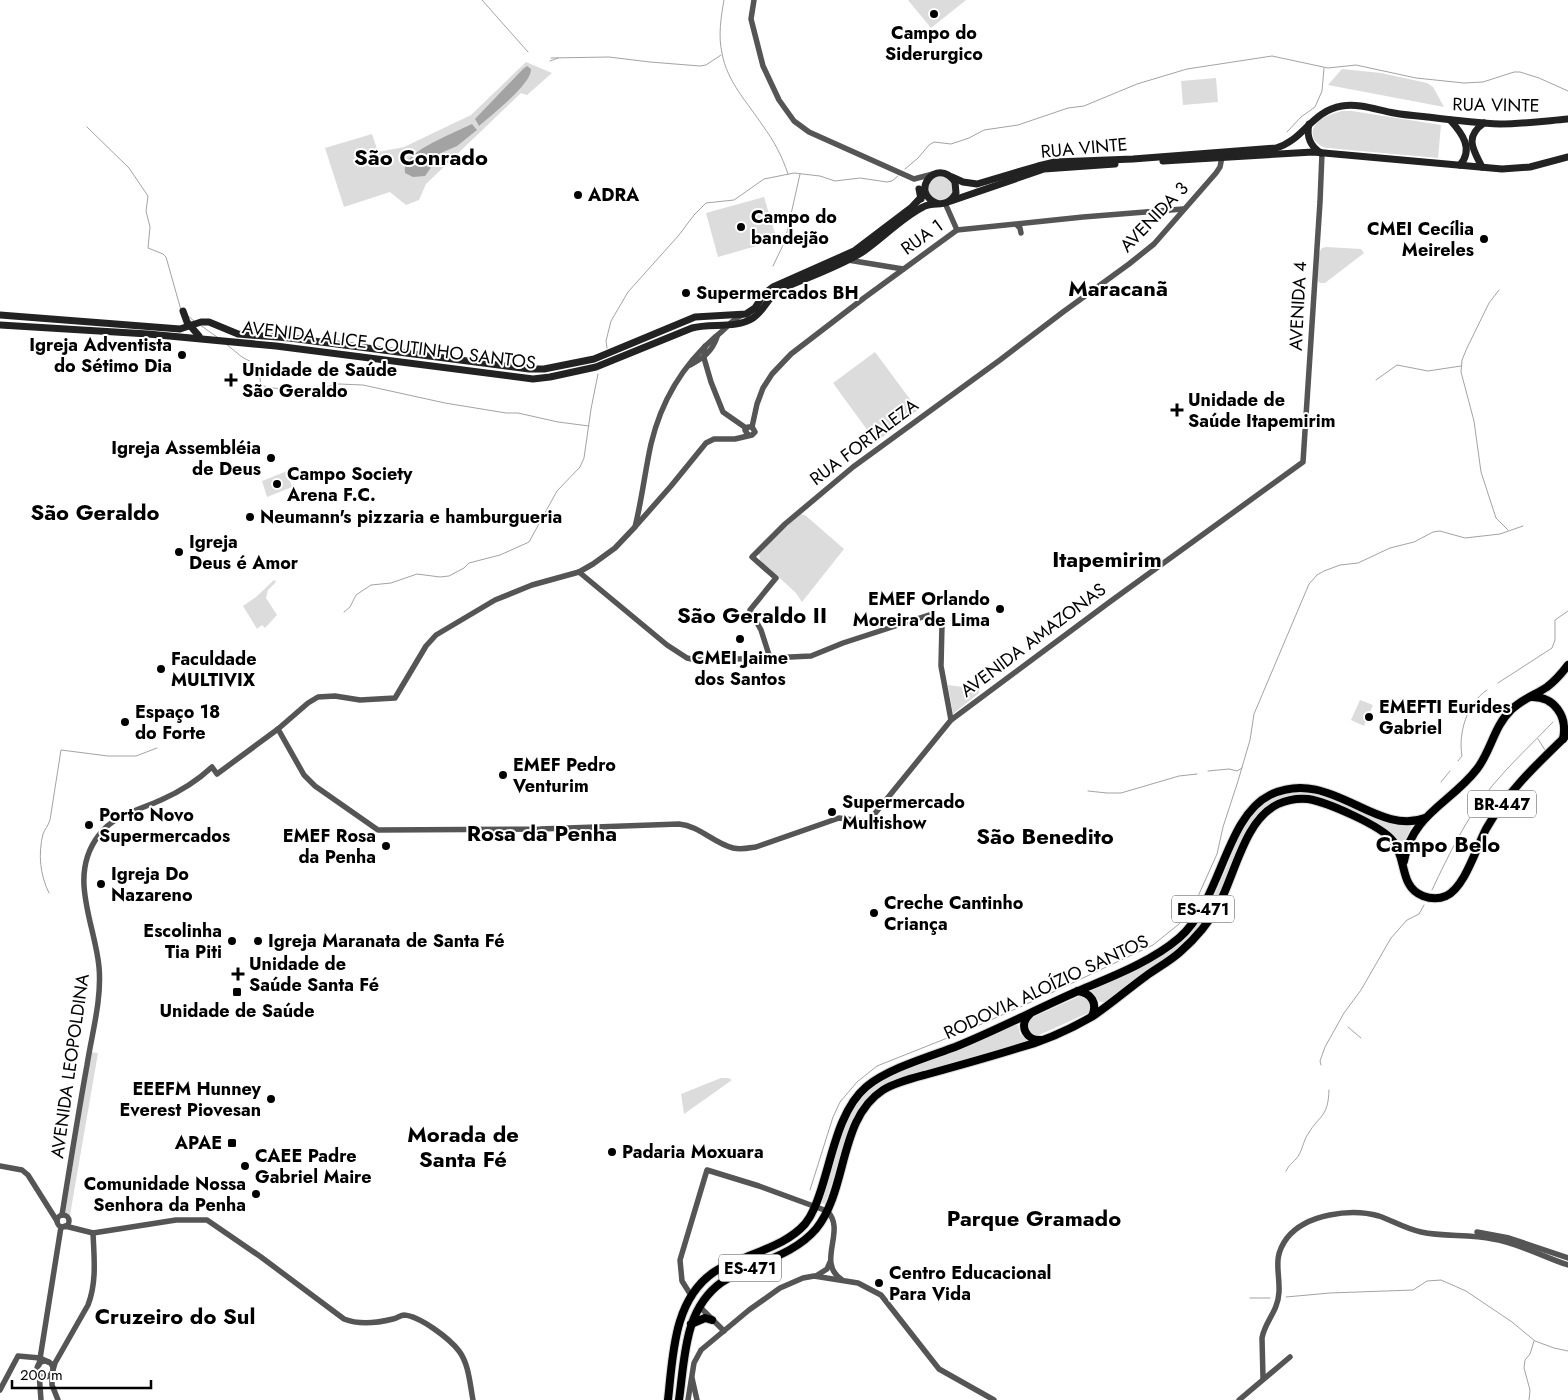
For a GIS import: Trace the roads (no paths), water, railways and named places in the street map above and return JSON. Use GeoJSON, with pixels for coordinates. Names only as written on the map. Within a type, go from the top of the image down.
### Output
{"type":"FeatureCollection","features":[{"type":"Feature","properties":{"kind":"main road","name":"RUA VINTE"},"geometry":{"type":"LineString","coordinates":[[952,177],[963,182],[978,184],[1055,162],[1222,154],[1280,147],[1297,136],[1310,123],[1330,108],[1351,105],[1450,120],[1484,123],[1502,124],[1568,119]]}},
{"type":"Feature","properties":{"kind":"main road"},"geometry":{"type":"LineString","coordinates":[[1450,120],[1461,133],[1466,146],[1465,156],[1460,165]]}},
{"type":"Feature","properties":{"kind":"main road"},"geometry":{"type":"LineString","coordinates":[[1310,123],[1309,140],[1312,146],[1322,153]]}},
{"type":"Feature","properties":{"kind":"main road"},"geometry":{"type":"LineString","coordinates":[[1482,167],[1474,152],[1472,140],[1474,131],[1484,123]]}},
{"type":"Feature","properties":{"kind":"main road","name":"AVENIDA ALICE COUTINHO SANTOS"},"geometry":{"type":"LineString","coordinates":[[200,322],[209,322],[238,334],[290,338],[539,370],[594,359],[689,319],[746,314],[755,308],[764,294],[772,287],[862,252],[918,209],[929,204],[944,203],[1049,168],[1222,154],[1322,153],[1502,169],[1530,167],[1568,157]]}},
{"type":"Feature","properties":{"kind":"main road"},"geometry":{"type":"LineString","coordinates":[[939,172],[946,173],[952,177],[957,187],[953,198],[944,203],[933,202],[922,193],[928,178],[933,174],[939,172]]}},
{"type":"Feature","properties":{"kind":"main road","name":"AVENIDA ALICE COUTINHO SANTOS"},"geometry":{"type":"LineString","coordinates":[[0,325],[200,338],[539,379],[596,367],[692,328],[745,322],[753,318],[770,297],[780,290],[847,258],[912,208],[922,193]]}},
{"type":"Feature","properties":{"kind":"main road"},"geometry":{"type":"LineString","coordinates":[[0,314],[180,329],[200,322]]}},
{"type":"Feature","properties":{"kind":"main road"},"geometry":{"type":"LineString","coordinates":[[180,329],[184,324],[184,314],[190,326],[200,338]]}},
{"type":"Feature","properties":{"kind":"main road"},"geometry":{"type":"LineString","coordinates":[[200,322],[198,328],[200,338]]}},
{"type":"Feature","properties":{"kind":"main road"},"geometry":{"type":"LineString","coordinates":[[220,341],[223,333],[222,327]]}},
{"type":"Feature","properties":{"kind":"main road","name":"BR-447"},"geometry":{"type":"LineString","coordinates":[[1404,866],[1409,843],[1417,827],[1475,771],[1488,751],[1499,724],[1512,709],[1526,698],[1546,688],[1568,665]]}},
{"type":"Feature","properties":{"kind":"main road"},"geometry":{"type":"LineString","coordinates":[[1526,698],[1544,698],[1559,708],[1564,721],[1565,736]]}},
{"type":"Feature","properties":{"kind":"main road","name":"RODOVIA ALOÍZIO SANTOS"},"geometry":{"type":"LineString","coordinates":[[668,1400],[677,1332],[682,1313],[722,1282],[800,1244],[818,1226],[828,1211],[855,1125],[870,1102],[880,1092],[904,1081],[1014,1050],[1044,1039],[1092,1016],[1178,954],[1200,933],[1220,902],[1251,831],[1266,812],[1286,801],[1298,799],[1316,801],[1377,826],[1387,833],[1400,851],[1404,875],[1407,882],[1418,894],[1427,898],[1436,898],[1453,892],[1461,882],[1483,835],[1504,801],[1521,780],[1565,736]]}},
{"type":"Feature","properties":{"kind":"main road","name":"RODOVIA ALOÍZIO SANTOS"},"geometry":{"type":"LineString","coordinates":[[679,1400],[686,1340],[696,1301],[713,1273],[735,1261],[781,1242],[805,1224],[815,1207],[842,1122],[851,1105],[866,1088],[888,1074],[973,1040],[1155,955],[1178,939],[1208,900],[1243,821],[1256,804],[1269,795],[1288,789],[1307,788],[1333,795],[1395,821],[1409,822],[1425,818]]}},
{"type":"Feature","properties":{"kind":"main road"},"geometry":{"type":"LineString","coordinates":[[1077,991],[1087,993],[1091,997],[1094,1007],[1092,1016]]}},
{"type":"Feature","properties":{"kind":"main road"},"geometry":{"type":"LineString","coordinates":[[1030,1013],[1024,1023],[1024,1030],[1032,1039],[1044,1039]]}},
{"type":"Feature","properties":{"kind":"main road"},"geometry":{"type":"LineString","coordinates":[[690,1324],[705,1318],[712,1320]]}},
{"type":"Feature","properties":{"kind":"street"},"geometry":{"type":"LineString","coordinates":[[754,0],[751,19],[764,66],[779,100],[794,121],[809,132],[914,179],[922,193]]}},
{"type":"Feature","properties":{"kind":"street","name":"AVENIDA 4"},"geometry":{"type":"LineString","coordinates":[[1303,462],[1322,153]]}},
{"type":"Feature","properties":{"kind":"street","name":"AVENIDA 3"},"geometry":{"type":"LineString","coordinates":[[1000,360],[1154,244],[1216,173],[1220,167],[1222,154]]}},
{"type":"Feature","properties":{"kind":"street"},"geometry":{"type":"LineString","coordinates":[[914,179],[933,174]]}},
{"type":"Feature","properties":{"kind":"street"},"geometry":{"type":"LineString","coordinates":[[944,203],[957,230]]}},
{"type":"Feature","properties":{"kind":"street","name":"RUA 1"},"geometry":{"type":"LineString","coordinates":[[634,528],[706,443],[714,439],[735,439],[754,434],[755,430],[749,427],[763,388],[772,374],[798,348],[957,230],[1183,209]]}},
{"type":"Feature","properties":{"kind":"street"},"geometry":{"type":"LineString","coordinates":[[1017,225],[1021,233]]}},
{"type":"Feature","properties":{"kind":"street"},"geometry":{"type":"LineString","coordinates":[[847,258],[903,269]]}},
{"type":"Feature","properties":{"kind":"street"},"geometry":{"type":"LineString","coordinates":[[278,729],[308,703],[318,697],[335,696],[360,700],[395,698],[426,646],[448,626],[494,600],[532,585],[579,572],[615,548],[634,528],[641,504],[651,444],[659,418],[673,389],[685,368],[705,346],[728,324],[746,314]]}},
{"type":"Feature","properties":{"kind":"street"},"geometry":{"type":"LineString","coordinates":[[685,368],[704,358],[711,350],[718,335]]}},
{"type":"Feature","properties":{"kind":"street"},"geometry":{"type":"LineString","coordinates":[[705,346],[704,358],[723,412],[749,427]]}},
{"type":"Feature","properties":{"kind":"street","name":"RUA FORTALEZA"},"geometry":{"type":"LineString","coordinates":[[770,658],[761,630],[750,610],[776,578],[752,557],[785,524],[840,477],[1000,360]]}},
{"type":"Feature","properties":{"kind":"street","name":"AVENIDA AMAZONAS"},"geometry":{"type":"LineString","coordinates":[[278,729],[304,775],[315,786],[378,830],[540,829],[680,824],[690,826],[722,844],[743,849],[756,847],[839,818],[868,822],[951,720],[1303,462]]}},
{"type":"Feature","properties":{"kind":"street"},"geometry":{"type":"LineString","coordinates":[[579,572],[667,645],[687,658],[811,656],[843,643],[929,615],[942,624],[942,666],[951,720]]}},
{"type":"Feature","properties":{"kind":"street","name":"AVENIDA LEOPOLDINA"},"geometry":{"type":"LineString","coordinates":[[62,1215],[98,1005],[100,979],[99,965],[84,893],[85,866],[89,852],[98,836],[109,824],[126,814],[162,800],[183,789],[212,768],[217,774],[278,729]]}},
{"type":"Feature","properties":{"kind":"street"},"geometry":{"type":"LineString","coordinates":[[0,1166],[22,1170],[28,1175],[57,1221],[66,1226],[93,1233],[176,1220],[207,1220],[261,1257],[344,1319],[352,1322],[376,1322],[404,1315],[421,1321],[460,1352],[466,1366],[473,1400]]}},
{"type":"Feature","properties":{"kind":"street"},"geometry":{"type":"LineString","coordinates":[[724,1330],[712,1320],[682,1281],[680,1260],[707,1170],[759,1186],[828,1211],[832,1216],[834,1226],[830,1262],[836,1275],[843,1280]]}},
{"type":"Feature","properties":{"kind":"street"},"geometry":{"type":"LineString","coordinates":[[1263,1378],[1262,1338],[1276,1309],[1279,1292],[1277,1262],[1284,1243],[1289,1236],[1301,1226],[1321,1216],[1368,1214],[1423,1233],[1493,1239],[1568,1265]]}},
{"type":"Feature","properties":{"kind":"street"},"geometry":{"type":"LineString","coordinates":[[41,1400],[38,1369],[67,1217],[62,1215],[57,1221]]}},
{"type":"Feature","properties":{"kind":"street"},"geometry":{"type":"LineString","coordinates":[[1477,1232],[1509,1238],[1568,1258]]}},
{"type":"Feature","properties":{"kind":"street"},"geometry":{"type":"LineString","coordinates":[[58,1400],[52,1385],[55,1363],[92,1295],[95,1275],[93,1233]]}},
{"type":"Feature","properties":{"kind":"street"},"geometry":{"type":"LineString","coordinates":[[688,1400],[696,1356],[701,1350],[724,1330],[780,1288],[821,1273],[830,1262]]}},
{"type":"Feature","properties":{"kind":"street"},"geometry":{"type":"LineString","coordinates":[[814,1276],[858,1283],[881,1296],[939,1369],[994,1400]]}},
{"type":"Feature","properties":{"kind":"street"},"geometry":{"type":"LineString","coordinates":[[0,1390],[18,1356],[40,1362],[48,1362],[52,1366],[53,1372]]}},
{"type":"Feature","properties":{"kind":"street"},"geometry":{"type":"LineString","coordinates":[[1239,1400],[1290,1357]]}},
{"type":"Feature","properties":{"kind":"street"},"geometry":{"type":"LineString","coordinates":[[38,1373],[46,1377],[53,1372]]}},
{"type":"Feature","properties":{"kind":"street"},"geometry":{"type":"LineString","coordinates":[[692,1374],[697,1400]]}},
{"type":"Feature","properties":{"kind":"waterway"},"geometry":{"type":"LineString","coordinates":[[482,0],[528,52]]}},
{"type":"Feature","properties":{"kind":"waterway"},"geometry":{"type":"LineString","coordinates":[[724,0],[720,33],[721,47],[728,73],[774,143],[788,174]]}},
{"type":"Feature","properties":{"kind":"waterway"},"geometry":{"type":"LineString","coordinates":[[551,58],[609,57],[700,66],[706,65],[721,55]]}},
{"type":"Feature","properties":{"kind":"waterway"},"geometry":{"type":"LineString","coordinates":[[905,169],[934,142],[951,144],[969,138],[984,130],[1018,125],[1068,108],[1084,106],[1137,84],[1187,69],[1272,56],[1328,68],[1356,65],[1416,78],[1464,83],[1483,82],[1514,72],[1520,72],[1568,91]]}},
{"type":"Feature","properties":{"kind":"waterway"},"geometry":{"type":"LineString","coordinates":[[550,61],[558,58]]}},
{"type":"Feature","properties":{"kind":"waterway"},"geometry":{"type":"LineString","coordinates":[[1287,132],[1301,117],[1315,107],[1322,91],[1324,68]]}},
{"type":"Feature","properties":{"kind":"waterway"},"geometry":{"type":"LineString","coordinates":[[87,127],[129,168],[148,196],[146,211],[150,227],[148,248],[166,257],[181,310]]}},
{"type":"Feature","properties":{"kind":"waterway"},"geometry":{"type":"LineString","coordinates":[[433,160],[439,154]]}},
{"type":"Feature","properties":{"kind":"waterway"},"geometry":{"type":"LineString","coordinates":[[607,348],[606,341],[611,321],[628,292],[706,203],[734,200],[764,179],[794,173],[820,176],[835,181],[860,178],[887,182],[892,181],[898,176]]}},
{"type":"Feature","properties":{"kind":"waterway"},"geometry":{"type":"LineString","coordinates":[[773,266],[785,241],[800,174]]}},
{"type":"Feature","properties":{"kind":"waterway"},"geometry":{"type":"LineString","coordinates":[[1499,290],[1489,303],[1467,348],[1462,360],[1461,372],[1474,421],[1481,472],[1496,518],[1508,530]]}},
{"type":"Feature","properties":{"kind":"waterway"},"geometry":{"type":"LineString","coordinates":[[188,316],[194,321]]}},
{"type":"Feature","properties":{"kind":"waterway"},"geometry":{"type":"LineString","coordinates":[[200,325],[217,337]]}},
{"type":"Feature","properties":{"kind":"waterway"},"geometry":{"type":"LineString","coordinates":[[226,344],[242,357],[255,364],[259,372],[261,385],[267,387],[294,391],[317,389],[339,384],[363,385],[445,403],[506,413],[518,413],[558,422],[589,426]]}},
{"type":"Feature","properties":{"kind":"waterway"},"geometry":{"type":"LineString","coordinates":[[1376,380],[1397,365],[1428,371],[1461,366]]}},
{"type":"Feature","properties":{"kind":"waterway"},"geometry":{"type":"LineString","coordinates":[[344,612],[350,607],[356,595],[371,585],[391,583],[417,574],[440,577],[449,576],[469,563],[500,555],[529,542],[557,491],[580,467],[584,458],[598,374]]}},
{"type":"Feature","properties":{"kind":"waterway"},"geometry":{"type":"LineString","coordinates":[[1049,994],[1153,945],[1179,924],[1195,903],[1217,854],[1223,827],[1250,740],[1254,714],[1309,584],[1317,575],[1340,565],[1358,563],[1390,548],[1414,542],[1433,532],[1440,531],[1465,538],[1500,534],[1523,526]]}},
{"type":"Feature","properties":{"kind":"waterway"},"geometry":{"type":"LineString","coordinates":[[1498,683],[1552,648],[1555,640],[1555,620],[1568,611]]}},
{"type":"Feature","properties":{"kind":"waterway"},"geometry":{"type":"LineString","coordinates":[[1458,761],[1462,756],[1461,738],[1469,711],[1487,690]]}},
{"type":"Feature","properties":{"kind":"waterway"},"geometry":{"type":"LineString","coordinates":[[1432,890],[1474,810],[1507,769],[1553,722]]}},
{"type":"Feature","properties":{"kind":"waterway"},"geometry":{"type":"LineString","coordinates":[[1538,739],[1545,750]]}},
{"type":"Feature","properties":{"kind":"waterway"},"geometry":{"type":"LineString","coordinates":[[49,893],[42,872],[41,849],[43,834],[50,820],[61,750],[108,756],[136,756],[157,748]]}},
{"type":"Feature","properties":{"kind":"waterway"},"geometry":{"type":"LineString","coordinates":[[1208,771],[1229,769],[1237,771],[1242,768]]}},
{"type":"Feature","properties":{"kind":"waterway"},"geometry":{"type":"LineString","coordinates":[[1441,782],[1450,771]]}},
{"type":"Feature","properties":{"kind":"waterway"},"geometry":{"type":"LineString","coordinates":[[1088,791],[1121,793],[1179,776],[1197,774]]}},
{"type":"Feature","properties":{"kind":"waterway"},"geometry":{"type":"LineString","coordinates":[[1321,1065],[1320,1061],[1325,1047],[1391,938],[1407,920],[1419,914],[1424,905]]}},
{"type":"Feature","properties":{"kind":"waterway"},"geometry":{"type":"LineString","coordinates":[[810,1190],[833,1117],[840,1102],[857,1082],[877,1066],[975,1027],[1040,998]]}},
{"type":"Feature","properties":{"kind":"waterway"},"geometry":{"type":"LineString","coordinates":[[1348,1027],[1361,1038]]}},
{"type":"Feature","properties":{"kind":"waterway"},"geometry":{"type":"LineString","coordinates":[[1286,1171],[1298,1156],[1306,1137],[1323,1115],[1327,1106],[1329,1090]]}},
{"type":"Feature","properties":{"kind":"waterway"},"geometry":{"type":"LineString","coordinates":[[789,1242],[806,1229],[816,1215]]}},
{"type":"Feature","properties":{"kind":"waterway"},"geometry":{"type":"LineString","coordinates":[[677,1387],[683,1339],[687,1324],[700,1297],[725,1274],[770,1251]]}},
{"type":"Feature","properties":{"kind":"waterway"},"geometry":{"type":"LineString","coordinates":[[1286,1297],[1330,1293],[1413,1290],[1427,1281],[1441,1280],[1466,1291],[1512,1322],[1535,1341],[1568,1351]]}},
{"type":"Feature","properties":{"kind":"waterway"},"geometry":{"type":"LineString","coordinates":[[1250,1298],[1270,1298]]}},
{"type":"Feature","properties":{"kind":"waterway"},"geometry":{"type":"LineString","coordinates":[[1529,1400],[1530,1390],[1524,1368],[1525,1360],[1530,1354],[1534,1341]]}},
{"type":"Feature","properties":{"kind":"place","name":"Campo do Siderurgico"},"geometry":{"type":"Point","coordinates":[934,14]}},
{"type":"Feature","properties":{"kind":"place","name":"ADRA"},"geometry":{"type":"Point","coordinates":[578,195]}},
{"type":"Feature","properties":{"kind":"place","name":"Campo do bandejão"},"geometry":{"type":"Point","coordinates":[741,227]}},
{"type":"Feature","properties":{"kind":"place","name":"CMEI Cecília Meireles"},"geometry":{"type":"Point","coordinates":[1484,239]}},
{"type":"Feature","properties":{"kind":"place","name":"Supermercados BH"},"geometry":{"type":"Point","coordinates":[686,293]}},
{"type":"Feature","properties":{"kind":"place","name":"Igreja Adventista do Sétimo Dia"},"geometry":{"type":"Point","coordinates":[182,355]}},
{"type":"Feature","properties":{"kind":"place","name":"Unidade de Saúde São Geraldo"},"geometry":{"type":"Point","coordinates":[231,380]}},
{"type":"Feature","properties":{"kind":"place","name":"Unidade de Saúde Itapemirim"},"geometry":{"type":"Point","coordinates":[1177,410]}},
{"type":"Feature","properties":{"kind":"place","name":"Igreja Assembléia de Deus"},"geometry":{"type":"Point","coordinates":[271,458]}},
{"type":"Feature","properties":{"kind":"place","name":"Campo Society Arena F.C."},"geometry":{"type":"Point","coordinates":[277,484]}},
{"type":"Feature","properties":{"kind":"place","name":"Neumann's pizzaria e hamburgueria"},"geometry":{"type":"Point","coordinates":[250,517]}},
{"type":"Feature","properties":{"kind":"place","name":"Igreja Deus é Amor"},"geometry":{"type":"Point","coordinates":[179,552]}},
{"type":"Feature","properties":{"kind":"place","name":"EMEF Orlando Moreira de Lima"},"geometry":{"type":"Point","coordinates":[1000,609]}},
{"type":"Feature","properties":{"kind":"place","name":"CMEI Jaime dos Santos"},"geometry":{"type":"Point","coordinates":[740,639]}},
{"type":"Feature","properties":{"kind":"place","name":"Faculdade MULTIVIX"},"geometry":{"type":"Point","coordinates":[161,669]}},
{"type":"Feature","properties":{"kind":"place","name":"EMEFTI Eurides Gabriel"},"geometry":{"type":"Point","coordinates":[1369,717]}},
{"type":"Feature","properties":{"kind":"place","name":"Espaço 18 do Forte"},"geometry":{"type":"Point","coordinates":[125,722]}},
{"type":"Feature","properties":{"kind":"place","name":"EMEF Pedro Venturim"},"geometry":{"type":"Point","coordinates":[503,775]}},
{"type":"Feature","properties":{"kind":"place","name":"Supermercado Multishow"},"geometry":{"type":"Point","coordinates":[832,812]}},
{"type":"Feature","properties":{"kind":"place","name":"Porto Novo Supermercados"},"geometry":{"type":"Point","coordinates":[89,825]}},
{"type":"Feature","properties":{"kind":"place","name":"EMEF Rosa da Penha"},"geometry":{"type":"Point","coordinates":[386,846]}},
{"type":"Feature","properties":{"kind":"place","name":"Igreja Do Nazareno"},"geometry":{"type":"Point","coordinates":[101,884]}},
{"type":"Feature","properties":{"kind":"place","name":"Creche Cantinho Criança"},"geometry":{"type":"Point","coordinates":[874,913]}},
{"type":"Feature","properties":{"kind":"place","name":"Escolinha Tia Piti"},"geometry":{"type":"Point","coordinates":[232,941]}},
{"type":"Feature","properties":{"kind":"place","name":"Igreja Maranata de Santa Fé"},"geometry":{"type":"Point","coordinates":[258,941]}},
{"type":"Feature","properties":{"kind":"place","name":"Unidade de Saúde Santa Fé"},"geometry":{"type":"Point","coordinates":[238,974]}},
{"type":"Feature","properties":{"kind":"place","name":"Unidade de Saúde"},"geometry":{"type":"Point","coordinates":[237,992]}},
{"type":"Feature","properties":{"kind":"place","name":"EEEFM Hunney Everest Piovesan"},"geometry":{"type":"Point","coordinates":[271,1099]}},
{"type":"Feature","properties":{"kind":"place","name":"APAE"},"geometry":{"type":"Point","coordinates":[232,1143]}},
{"type":"Feature","properties":{"kind":"place","name":"Padaria Moxuara"},"geometry":{"type":"Point","coordinates":[612,1152]}},
{"type":"Feature","properties":{"kind":"place","name":"CAEE Padre Gabriel Maire"},"geometry":{"type":"Point","coordinates":[245,1166]}},
{"type":"Feature","properties":{"kind":"place","name":"Comunidade Nossa Senhora da Penha"},"geometry":{"type":"Point","coordinates":[256,1194]}},
{"type":"Feature","properties":{"kind":"place","name":"Centro Educacional Para Vida"},"geometry":{"type":"Point","coordinates":[879,1283]}},
{"type":"Feature","properties":{"kind":"district","name":"São Conrado"},"geometry":{"type":"Point","coordinates":[421,157]}},
{"type":"Feature","properties":{"kind":"district","name":"Maracanã"},"geometry":{"type":"Point","coordinates":[1118,288]}},
{"type":"Feature","properties":{"kind":"district","name":"São Geraldo"},"geometry":{"type":"Point","coordinates":[95,512]}},
{"type":"Feature","properties":{"kind":"district","name":"Itapemirim"},"geometry":{"type":"Point","coordinates":[1107,559]}},
{"type":"Feature","properties":{"kind":"district","name":"São Geraldo II"},"geometry":{"type":"Point","coordinates":[752,615]}},
{"type":"Feature","properties":{"kind":"district","name":"Rosa da Penha"},"geometry":{"type":"Point","coordinates":[542,833]}},
{"type":"Feature","properties":{"kind":"district","name":"São Benedito"},"geometry":{"type":"Point","coordinates":[1045,836]}},
{"type":"Feature","properties":{"kind":"district","name":"Campo Belo"},"geometry":{"type":"Point","coordinates":[1438,844]}},
{"type":"Feature","properties":{"kind":"district","name":"Morada de Santa Fé"},"geometry":{"type":"Point","coordinates":[463,1146]}},
{"type":"Feature","properties":{"kind":"district","name":"Parque Gramado"},"geometry":{"type":"Point","coordinates":[1034,1218]}},
{"type":"Feature","properties":{"kind":"district","name":"Cruzeiro do Sul"},"geometry":{"type":"Point","coordinates":[175,1316]}}]}
